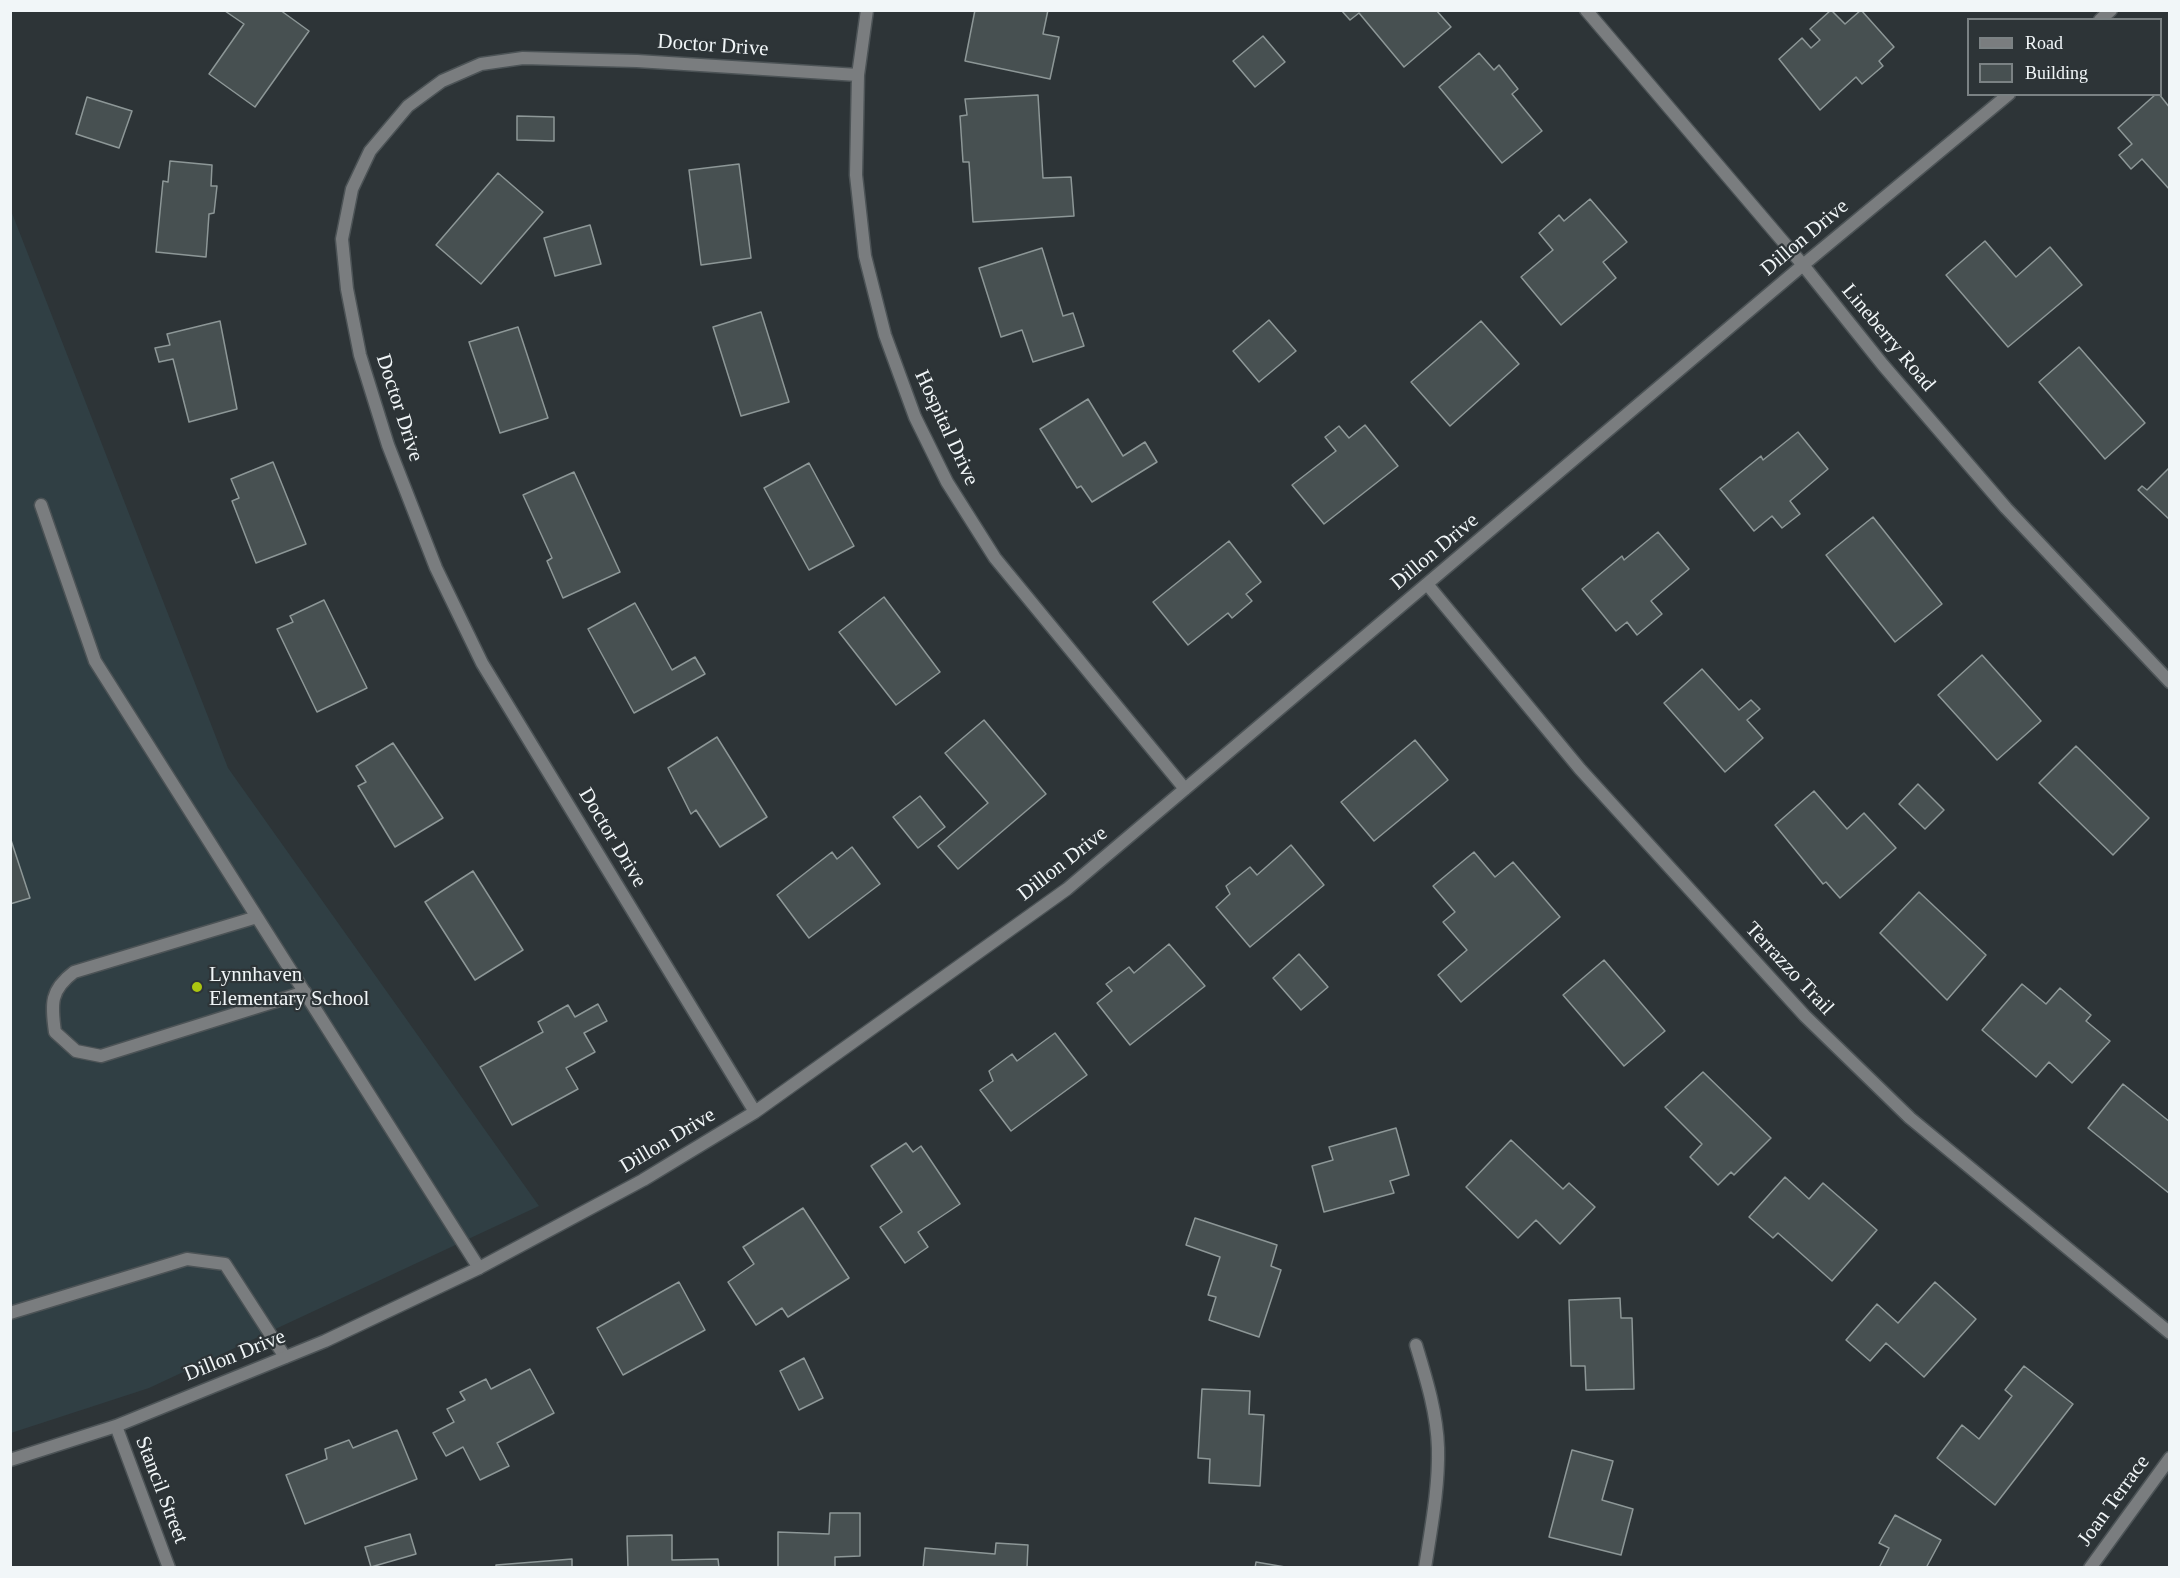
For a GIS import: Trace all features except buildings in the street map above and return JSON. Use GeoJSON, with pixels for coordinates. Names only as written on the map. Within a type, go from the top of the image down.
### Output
{"type":"FeatureCollection","features":[{"type":"Feature","properties":{"kind":"street","name":"Hospital Drive"},"geometry":{"type":"LineString","coordinates":[[867,10],[858,75],[856,175],[865,256],[885,335],[915,417],[946,482],[995,558],[1185,789]]}},
{"type":"Feature","properties":{"kind":"street","name":"Lineberry Road"},"geometry":{"type":"LineString","coordinates":[[1586,10],[1803,265],[1883,365],[2006,507],[2169,682]]}},
{"type":"Feature","properties":{"kind":"street","name":"Doctor Drive"},"geometry":{"type":"LineString","coordinates":[[755,1112],[483,663],[436,568],[388,445],[360,356],[347,289],[342,239],[352,189],[370,151],[408,106],[442,81],[482,64],[523,57],[637,61],[858,75]]}},
{"type":"Feature","properties":{"kind":"street","name":"Dillon Drive"},"geometry":{"type":"LineString","coordinates":[[10,1460],[116,1426],[325,1341],[479,1268],[643,1180],[755,1112],[1067,889],[1803,265],[2007,96]]}},
{"type":"Feature","properties":{"kind":"street"},"geometry":{"type":"LineString","coordinates":[[41,506],[95,661],[479,1268]]}},
{"type":"Feature","properties":{"kind":"street","name":"Terrazzo Trail"},"geometry":{"type":"LineString","coordinates":[[1427,584],[1580,769],[1805,1016],[1910,1118],[2169,1333]]}},
{"type":"Feature","properties":{"kind":"street"},"geometry":{"type":"LineString","coordinates":[[257,917],[74,972],[61,982],[51,1005],[55,1032],[76,1051],[101,1056],[305,992]]}},
{"type":"Feature","properties":{"kind":"street"},"geometry":{"type":"LineString","coordinates":[[10,1313],[187,1259],[225,1264],[285,1357]]}},
{"type":"Feature","properties":{"kind":"street"},"geometry":{"type":"LineString","coordinates":[[1416,1345],[1430,1389],[1438,1447],[1436,1494],[1425,1568]]}},
{"type":"Feature","properties":{"kind":"street","name":"Stancil Street"},"geometry":{"type":"LineString","coordinates":[[116,1426],[169,1568]]}},
{"type":"Feature","properties":{"kind":"street","name":"Joan Terrace"},"geometry":{"type":"LineString","coordinates":[[2090,1568],[2169,1458]]}},
{"type":"Feature","properties":{"kind":"shaded area","name":"Lynnhaven Elementary School"},"geometry":{"type":"Polygon","coordinates":[[[10,208],[228,768],[539,1206],[149,1388],[11,1433],[10,208]]]}},
{"type":"Feature","properties":{"kind":"place","name":"Lynnhaven Elementary School"},"geometry":{"type":"Point","coordinates":[197,987]}}]}
